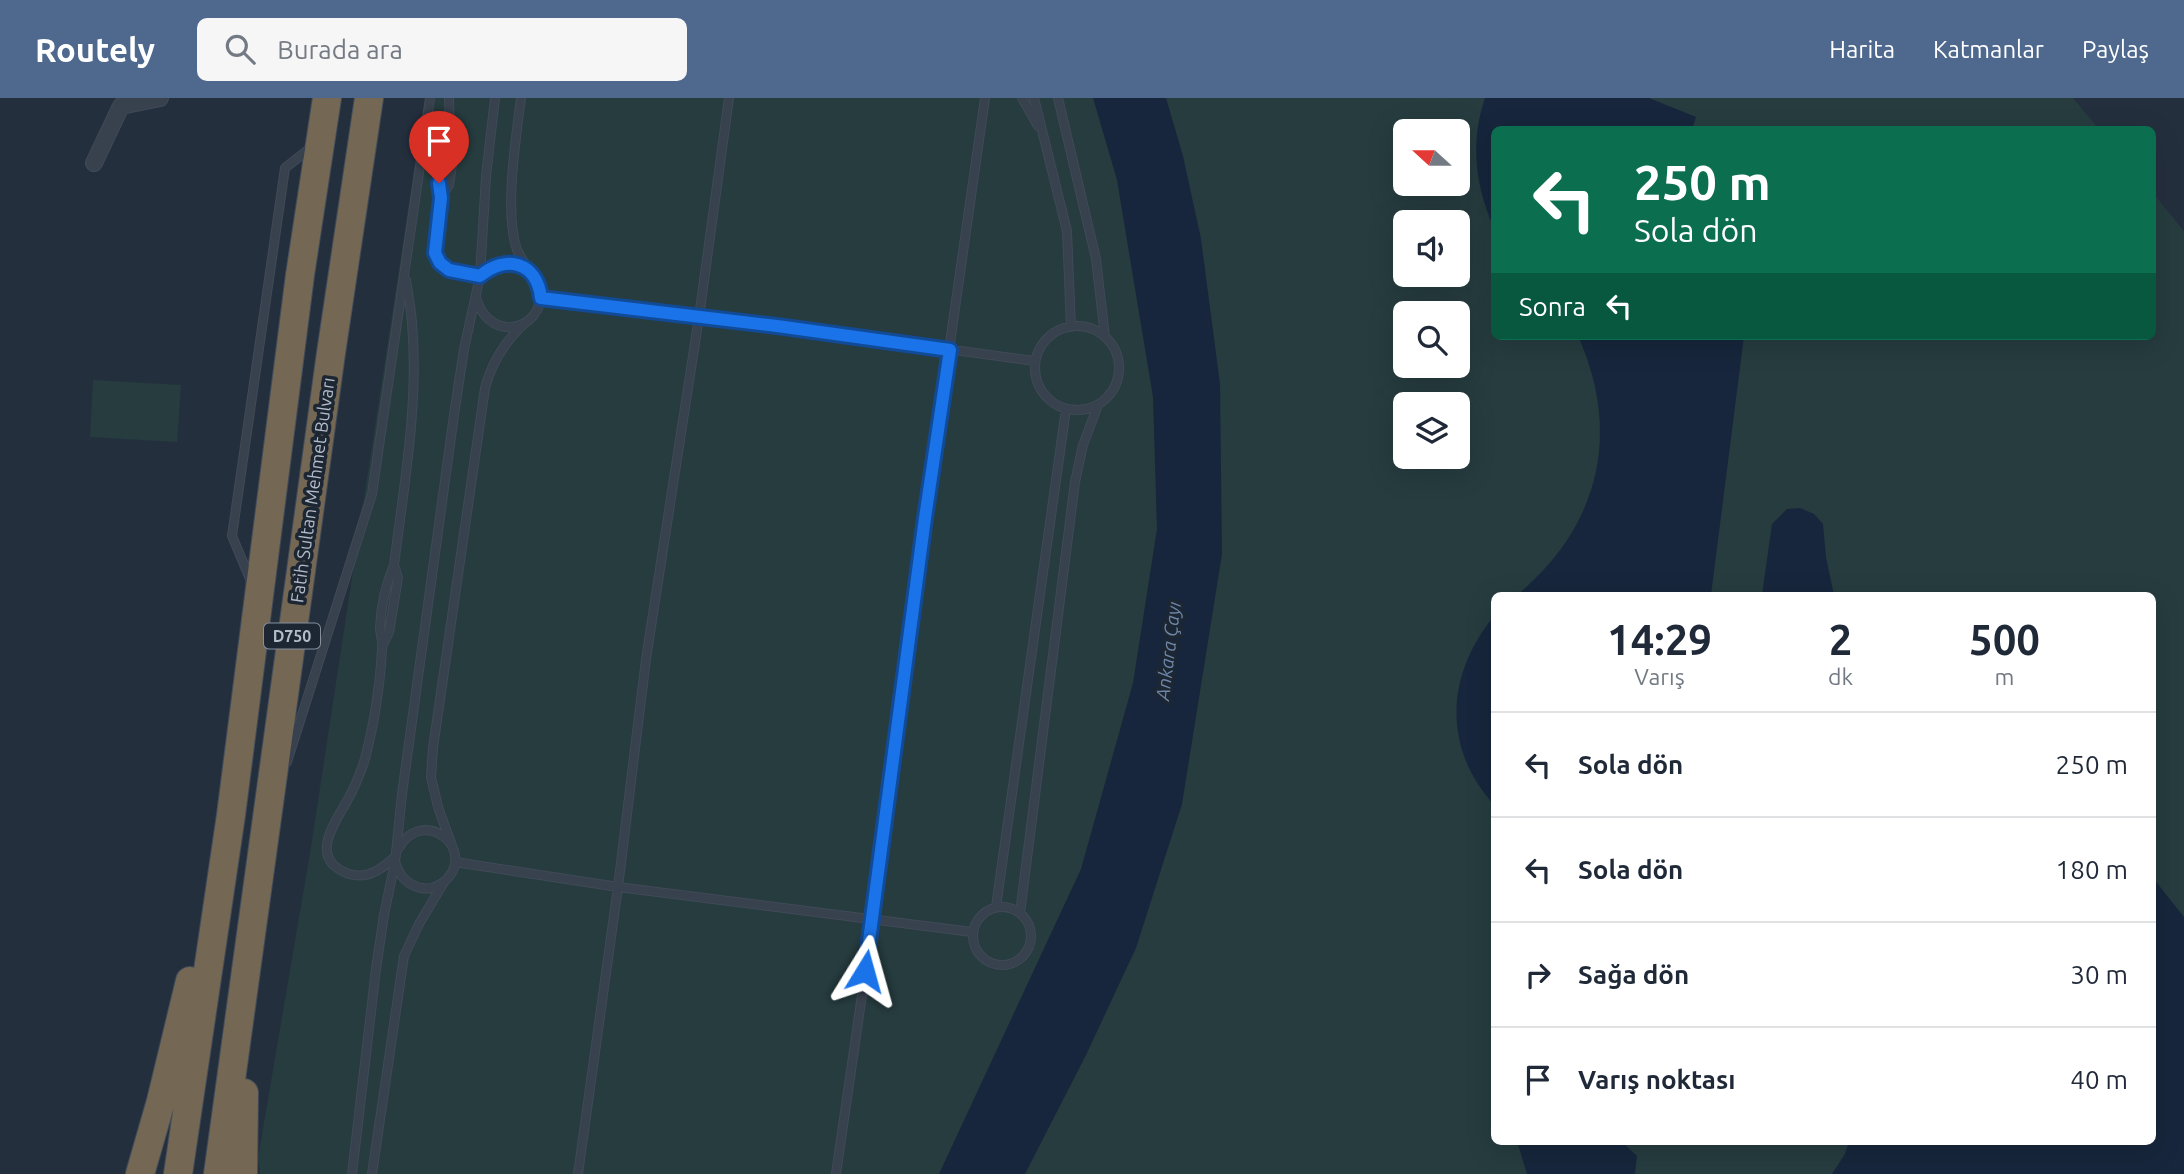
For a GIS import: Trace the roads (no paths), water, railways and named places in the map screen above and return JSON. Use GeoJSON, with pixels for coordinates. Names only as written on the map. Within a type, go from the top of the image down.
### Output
{"type":"FeatureCollection","features":[{"type":"Feature","properties":{"kind":"highway","name":"D750"},"geometry":{"type":"LineString","coordinates":[[178,1174],[231,816],[300,275],[327,98]]}},
{"type":"Feature","properties":{"kind":"highway","name":"Fatih Sultan Mehmet Bulvarı"},"geometry":{"type":"LineString","coordinates":[[218,1174],[331,353],[369,98]]}},
{"type":"Feature","properties":{"kind":"highway"},"geometry":{"type":"LineString","coordinates":[[140,1174],[231,816]]}},
{"type":"Feature","properties":{"kind":"highway"},"geometry":{"type":"LineString","coordinates":[[243,1174],[244,983]]}},
{"type":"Feature","properties":{"kind":"street"},"geometry":{"type":"LineString","coordinates":[[94,163],[121,106],[160,98]]}},
{"type":"Feature","properties":{"kind":"lane"},"geometry":{"type":"LineString","coordinates":[[285,771],[372,494],[430,98]]}},
{"type":"Feature","properties":{"kind":"lane"},"geometry":{"type":"LineString","coordinates":[[449,98],[450,131],[444,143],[439,183],[441,198],[435,253],[440,263],[449,270],[480,276],[493,266],[502,264],[522,266],[530,271]]}},
{"type":"Feature","properties":{"kind":"lane"},"geometry":{"type":"LineString","coordinates":[[352,1174],[376,969],[396,856],[402,794],[454,415],[464,349],[480,276],[486,176],[495,98]]}},
{"type":"Feature","properties":{"kind":"lane"},"geometry":{"type":"LineString","coordinates":[[372,1174],[404,956],[419,924],[451,874],[455,862],[431,777],[485,388],[489,371],[499,353],[510,336],[533,316],[541,298],[540,288],[517,249],[511,215],[520,98]]}},
{"type":"Feature","properties":{"kind":"lane"},"geometry":{"type":"LineString","coordinates":[[578,1174],[646,659],[699,317],[729,98]]}},
{"type":"Feature","properties":{"kind":"lane"},"geometry":{"type":"LineString","coordinates":[[836,1174],[985,98]]}},
{"type":"Feature","properties":{"kind":"lane"},"geometry":{"type":"LineString","coordinates":[[1023,98],[1045,139]]}},
{"type":"Feature","properties":{"kind":"lane"},"geometry":{"type":"LineString","coordinates":[[1034,98],[1067,231],[1071,327]]}},
{"type":"Feature","properties":{"kind":"lane"},"geometry":{"type":"LineString","coordinates":[[1058,98],[1096,259],[1105,337]]}},
{"type":"Feature","properties":{"kind":"lane"},"geometry":{"type":"LineString","coordinates":[[405,271],[412,324],[413,391],[394,565],[388,579],[380,629],[383,645],[374,714],[364,763],[350,796],[327,834],[326,846],[329,859],[341,870],[353,875],[372,874],[382,868],[396,856],[402,841],[419,830],[438,832],[452,846]]}},
{"type":"Feature","properties":{"kind":"lane"},"geometry":{"type":"LineString","coordinates":[[476,298],[487,319],[496,324],[515,327],[525,323]]}},
{"type":"Feature","properties":{"kind":"lane"},"geometry":{"type":"LineString","coordinates":[[541,298],[1035,361]]}},
{"type":"Feature","properties":{"kind":"lane"},"geometry":{"type":"LineString","coordinates":[[1071,327],[1090,328],[1105,337],[1112,344],[1119,371],[1109,396],[1098,405],[1085,410],[1066,409],[1046,398],[1034,373],[1041,346],[1051,335],[1071,327]]}},
{"type":"Feature","properties":{"kind":"lane"},"geometry":{"type":"LineString","coordinates":[[1020,913],[1075,482],[1083,445],[1098,405]]}},
{"type":"Feature","properties":{"kind":"lane"},"geometry":{"type":"LineString","coordinates":[[996,907],[1066,409]]}},
{"type":"Feature","properties":{"kind":"lane"},"geometry":{"type":"LineString","coordinates":[[265,835],[281,783]]}},
{"type":"Feature","properties":{"kind":"lane"},"geometry":{"type":"LineString","coordinates":[[396,856],[402,877],[417,888],[436,887],[444,882]]}},
{"type":"Feature","properties":{"kind":"lane"},"geometry":{"type":"LineString","coordinates":[[455,862],[618,887],[972,932]]}},
{"type":"Feature","properties":{"kind":"lane"},"geometry":{"type":"LineString","coordinates":[[996,907],[1008,907],[1020,913],[1029,925],[1031,935],[1026,953],[1010,965],[990,964],[976,951],[972,932],[975,922],[981,915],[996,907]]}},
{"type":"Feature","properties":{"kind":"water","name":"Ankara Çayı"},"geometry":{"type":"Polygon","coordinates":[[[1093,98],[1166,98],[1183,156],[1201,239],[1220,384],[1222,554],[1182,804],[1136,948],[1086,1055],[1025,1174],[939,1174],[1081,869],[1133,683],[1157,529],[1153,397],[1117,180],[1093,98]]]}},
{"type":"Feature","properties":{"kind":"water"},"geometry":{"type":"Polygon","coordinates":[[[1485,98],[1649,98],[1696,117],[1693,126],[1491,126],[1491,220],[1482,196],[1477,164],[1480,114],[1485,98]]]}},
{"type":"Feature","properties":{"kind":"water"},"geometry":{"type":"Polygon","coordinates":[[[1579,340],[1743,340],[1711,592],[1520,592],[1545,568],[1567,540],[1584,509],[1595,477],[1600,443],[1599,408],[1591,372],[1579,340]]]}},
{"type":"Feature","properties":{"kind":"water"},"geometry":{"type":"Polygon","coordinates":[[[1800,508],[1814,514],[1823,524],[1833,592],[1762,592],[1772,524],[1787,509],[1800,508]]]}},
{"type":"Feature","properties":{"kind":"water"},"geometry":{"type":"Polygon","coordinates":[[[1491,620],[1491,801],[1477,783],[1465,759],[1458,735],[1456,711],[1466,662],[1491,620]]]}},
{"type":"Feature","properties":{"kind":"water"},"geometry":{"type":"Polygon","coordinates":[[[2156,882],[2184,917],[2184,1174],[1832,1174],[1848,1145],[2156,1145],[2156,882]]]}},
{"type":"Feature","properties":{"kind":"water"},"geometry":{"type":"Polygon","coordinates":[[[1518,1145],[1625,1145],[1637,1156],[1635,1174],[1527,1174],[1518,1145]]]}}]}
